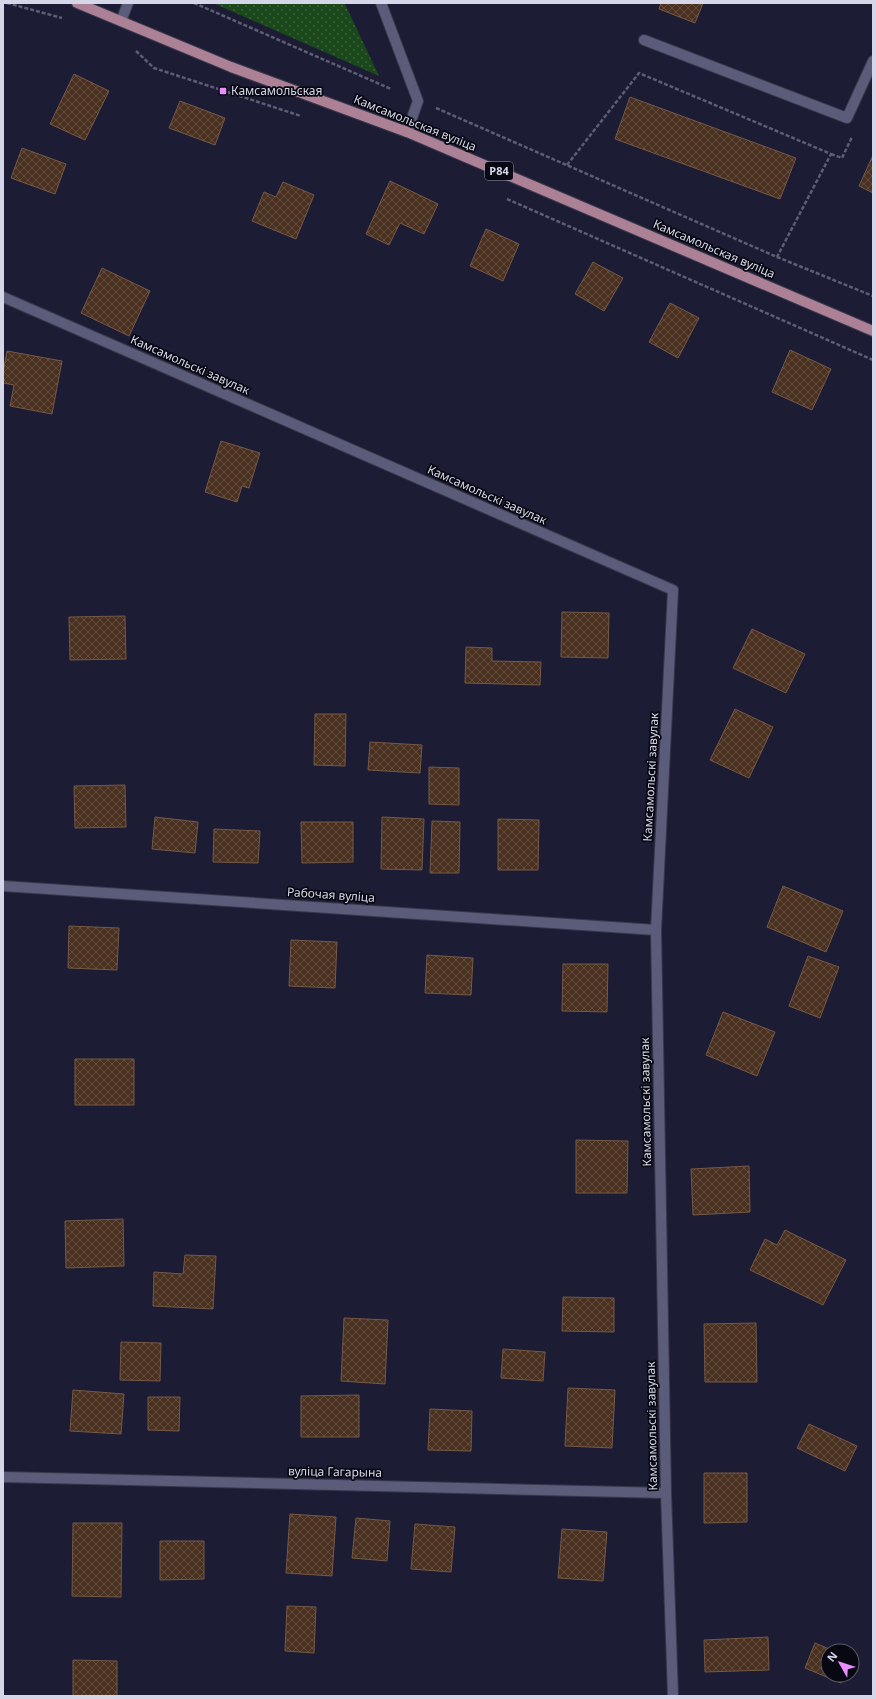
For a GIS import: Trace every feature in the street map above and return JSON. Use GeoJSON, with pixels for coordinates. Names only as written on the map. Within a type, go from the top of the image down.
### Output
{"type":"FeatureCollection","features":[{"type":"Feature","properties":{"kind":"main road","name":"Камсамольская вуліца"},"geometry":{"type":"LineString","coordinates":[[77,3],[231,67],[407,132],[873,331]]}},
{"type":"Feature","properties":{"kind":"street"},"geometry":{"type":"LineString","coordinates":[[121,20],[128,3]]}},
{"type":"Feature","properties":{"kind":"street"},"geometry":{"type":"LineString","coordinates":[[382,3],[418,100],[407,132]]}},
{"type":"Feature","properties":{"kind":"street"},"geometry":{"type":"LineString","coordinates":[[644,40],[847,118],[873,61]]}},
{"type":"Feature","properties":{"kind":"street","name":"Камсамольскі завулак"},"geometry":{"type":"LineString","coordinates":[[3,298],[673,590],[656,930],[666,1493],[672,1696]]}},
{"type":"Feature","properties":{"kind":"street","name":"Рабочая вуліца"},"geometry":{"type":"LineString","coordinates":[[3,886],[656,930]]}},
{"type":"Feature","properties":{"kind":"street","name":"вуліца Гагарына"},"geometry":{"type":"LineString","coordinates":[[3,1477],[666,1493]]}},
{"type":"Feature","properties":{"kind":"path"},"geometry":{"type":"LineString","coordinates":[[194,3],[777,257],[873,296]]}},
{"type":"Feature","properties":{"kind":"path"},"geometry":{"type":"LineString","coordinates":[[154,68],[291,114],[305,117]]}},
{"type":"Feature","properties":{"kind":"path"},"geometry":{"type":"LineString","coordinates":[[566,165],[639,73],[831,154],[777,257]]}},
{"type":"Feature","properties":{"kind":"path"},"geometry":{"type":"LineString","coordinates":[[501,197],[873,360]]}},
{"type":"Feature","properties":{"kind":"green space"},"geometry":{"type":"Polygon","coordinates":[[[213,3],[345,4],[379,76],[213,3]]]}},
{"type":"Feature","properties":{"kind":"building"},"geometry":{"type":"Polygon","coordinates":[[[661,3],[703,3],[695,23],[659,9],[661,3]]]}},
{"type":"Feature","properties":{"kind":"building"},"geometry":{"type":"Polygon","coordinates":[[[74,74],[109,91],[85,140],[50,124],[74,74]]]}},
{"type":"Feature","properties":{"kind":"building"},"geometry":{"type":"Polygon","coordinates":[[[630,97],[796,158],[780,199],[615,139],[630,97]]]}},
{"type":"Feature","properties":{"kind":"building"},"geometry":{"type":"Polygon","coordinates":[[[180,101],[225,118],[215,145],[169,128],[180,101]]]}},
{"type":"Feature","properties":{"kind":"building"},"geometry":{"type":"Polygon","coordinates":[[[22,148],[66,164],[55,194],[11,178],[22,148]]]}},
{"type":"Feature","properties":{"kind":"building"},"geometry":{"type":"Polygon","coordinates":[[[873,155],[873,193],[859,186],[873,155]]]}},
{"type":"Feature","properties":{"kind":"building"},"geometry":{"type":"Polygon","coordinates":[[[390,181],[438,204],[424,234],[400,223],[389,245],[366,234],[390,181]]]}},
{"type":"Feature","properties":{"kind":"building"},"geometry":{"type":"Polygon","coordinates":[[[283,182],[314,195],[296,239],[252,221],[264,192],[276,197],[283,182]]]}},
{"type":"Feature","properties":{"kind":"building"},"geometry":{"type":"Polygon","coordinates":[[[486,229],[519,244],[503,281],[470,266],[486,229]]]}},
{"type":"Feature","properties":{"kind":"building"},"geometry":{"type":"Polygon","coordinates":[[[593,262],[623,278],[604,311],[575,294],[593,262]]]}},
{"type":"Feature","properties":{"kind":"building"},"geometry":{"type":"Polygon","coordinates":[[[102,268],[150,291],[129,336],[81,313],[102,268]]]}},
{"type":"Feature","properties":{"kind":"building"},"geometry":{"type":"Polygon","coordinates":[[[670,303],[699,318],[678,358],[649,342],[670,303]]]}},
{"type":"Feature","properties":{"kind":"building"},"geometry":{"type":"Polygon","coordinates":[[[790,350],[831,369],[812,410],[772,392],[790,350]]]}},
{"type":"Feature","properties":{"kind":"building"},"geometry":{"type":"Polygon","coordinates":[[[7,351],[62,361],[52,414],[10,406],[14,385],[3,383],[3,373],[7,351]]]}},
{"type":"Feature","properties":{"kind":"building"},"geometry":{"type":"Polygon","coordinates":[[[221,441],[260,453],[249,488],[242,486],[237,502],[205,492],[221,441]]]}},
{"type":"Feature","properties":{"kind":"building"},"geometry":{"type":"Polygon","coordinates":[[[562,612],[609,613],[608,658],[561,657],[562,612]]]}},
{"type":"Feature","properties":{"kind":"building"},"geometry":{"type":"Polygon","coordinates":[[[125,616],[126,659],[70,660],[69,617],[125,616]]]}},
{"type":"Feature","properties":{"kind":"building"},"geometry":{"type":"Polygon","coordinates":[[[752,629],[805,654],[786,693],[733,668],[752,629]]]}},
{"type":"Feature","properties":{"kind":"building"},"geometry":{"type":"Polygon","coordinates":[[[466,647],[492,648],[492,661],[541,662],[540,685],[465,683],[466,647]]]}},
{"type":"Feature","properties":{"kind":"building"},"geometry":{"type":"Polygon","coordinates":[[[735,709],[773,727],[749,778],[710,760],[735,709]]]}},
{"type":"Feature","properties":{"kind":"building"},"geometry":{"type":"Polygon","coordinates":[[[315,714],[346,714],[345,766],[314,765],[315,714]]]}},
{"type":"Feature","properties":{"kind":"building"},"geometry":{"type":"Polygon","coordinates":[[[370,742],[422,745],[420,773],[368,770],[370,742]]]}},
{"type":"Feature","properties":{"kind":"building"},"geometry":{"type":"Polygon","coordinates":[[[429,767],[459,768],[459,805],[429,804],[429,767]]]}},
{"type":"Feature","properties":{"kind":"building"},"geometry":{"type":"Polygon","coordinates":[[[125,785],[126,827],[75,828],[74,786],[125,785]]]}},
{"type":"Feature","properties":{"kind":"building"},"geometry":{"type":"Polygon","coordinates":[[[155,817],[198,822],[195,853],[152,849],[155,817]]]}},
{"type":"Feature","properties":{"kind":"building"},"geometry":{"type":"Polygon","coordinates":[[[382,817],[424,819],[422,870],[381,869],[382,817]]]}},
{"type":"Feature","properties":{"kind":"building"},"geometry":{"type":"Polygon","coordinates":[[[498,819],[539,820],[538,870],[498,870],[498,819]]]}},
{"type":"Feature","properties":{"kind":"building"},"geometry":{"type":"Polygon","coordinates":[[[432,821],[460,822],[459,873],[430,873],[432,821]]]}},
{"type":"Feature","properties":{"kind":"building"},"geometry":{"type":"Polygon","coordinates":[[[301,822],[353,822],[353,862],[302,863],[301,822]]]}},
{"type":"Feature","properties":{"kind":"building"},"geometry":{"type":"Polygon","coordinates":[[[214,829],[260,831],[258,863],[213,862],[214,829]]]}},
{"type":"Feature","properties":{"kind":"building"},"geometry":{"type":"Polygon","coordinates":[[[783,886],[843,911],[826,952],[767,927],[783,886]]]}},
{"type":"Feature","properties":{"kind":"building"},"geometry":{"type":"Polygon","coordinates":[[[69,926],[119,928],[117,970],[68,968],[69,926]]]}},
{"type":"Feature","properties":{"kind":"building"},"geometry":{"type":"Polygon","coordinates":[[[291,940],[337,942],[335,988],[289,986],[291,940]]]}},
{"type":"Feature","properties":{"kind":"building"},"geometry":{"type":"Polygon","coordinates":[[[427,955],[473,958],[471,995],[425,993],[427,955]]]}},
{"type":"Feature","properties":{"kind":"building"},"geometry":{"type":"Polygon","coordinates":[[[808,956],[839,967],[820,1018],[789,1006],[808,956]]]}},
{"type":"Feature","properties":{"kind":"building"},"geometry":{"type":"Polygon","coordinates":[[[563,964],[608,964],[607,1012],[562,1011],[563,964]]]}},
{"type":"Feature","properties":{"kind":"building"},"geometry":{"type":"Polygon","coordinates":[[[723,1012],[775,1032],[757,1076],[706,1055],[723,1012]]]}},
{"type":"Feature","properties":{"kind":"building"},"geometry":{"type":"Polygon","coordinates":[[[75,1059],[134,1059],[134,1105],[75,1105],[75,1059]]]}},
{"type":"Feature","properties":{"kind":"building"},"geometry":{"type":"Polygon","coordinates":[[[576,1140],[628,1141],[627,1193],[576,1193],[576,1140]]]}},
{"type":"Feature","properties":{"kind":"building"},"geometry":{"type":"Polygon","coordinates":[[[749,1166],[750,1212],[693,1215],[691,1169],[749,1166]]]}},
{"type":"Feature","properties":{"kind":"building"},"geometry":{"type":"Polygon","coordinates":[[[123,1219],[124,1266],[66,1268],[65,1221],[123,1219]]]}},
{"type":"Feature","properties":{"kind":"building"},"geometry":{"type":"Polygon","coordinates":[[[785,1230],[846,1260],[823,1305],[750,1270],[765,1239],[777,1245],[785,1230]]]}},
{"type":"Feature","properties":{"kind":"building"},"geometry":{"type":"Polygon","coordinates":[[[185,1255],[216,1256],[213,1309],[153,1306],[154,1272],[183,1274],[185,1255]]]}},
{"type":"Feature","properties":{"kind":"building"},"geometry":{"type":"Polygon","coordinates":[[[563,1297],[614,1298],[614,1332],[562,1331],[563,1297]]]}},
{"type":"Feature","properties":{"kind":"building"},"geometry":{"type":"Polygon","coordinates":[[[344,1318],[388,1320],[385,1384],[341,1381],[344,1318]]]}},
{"type":"Feature","properties":{"kind":"building"},"geometry":{"type":"Polygon","coordinates":[[[756,1323],[757,1382],[705,1382],[704,1324],[756,1323]]]}},
{"type":"Feature","properties":{"kind":"building"},"geometry":{"type":"Polygon","coordinates":[[[121,1342],[161,1343],[160,1381],[120,1380],[121,1342]]]}},
{"type":"Feature","properties":{"kind":"building"},"geometry":{"type":"Polygon","coordinates":[[[503,1349],[545,1352],[543,1381],[501,1378],[503,1349]]]}},
{"type":"Feature","properties":{"kind":"building"},"geometry":{"type":"Polygon","coordinates":[[[568,1388],[615,1390],[612,1448],[565,1446],[568,1388]]]}},
{"type":"Feature","properties":{"kind":"building"},"geometry":{"type":"Polygon","coordinates":[[[73,1390],[124,1394],[121,1434],[70,1431],[73,1390]]]}},
{"type":"Feature","properties":{"kind":"building"},"geometry":{"type":"Polygon","coordinates":[[[359,1395],[359,1437],[301,1437],[301,1396],[359,1395]]]}},
{"type":"Feature","properties":{"kind":"building"},"geometry":{"type":"Polygon","coordinates":[[[148,1397],[180,1397],[179,1431],[148,1430],[148,1397]]]}},
{"type":"Feature","properties":{"kind":"building"},"geometry":{"type":"Polygon","coordinates":[[[430,1409],[472,1411],[471,1451],[428,1450],[430,1409]]]}},
{"type":"Feature","properties":{"kind":"building"},"geometry":{"type":"Polygon","coordinates":[[[809,1424],[857,1446],[845,1471],[797,1448],[809,1424]]]}},
{"type":"Feature","properties":{"kind":"building"},"geometry":{"type":"Polygon","coordinates":[[[704,1473],[747,1473],[747,1522],[704,1523],[704,1473]]]}},
{"type":"Feature","properties":{"kind":"building"},"geometry":{"type":"Polygon","coordinates":[[[290,1514],[336,1517],[332,1576],[286,1573],[290,1514]]]}},
{"type":"Feature","properties":{"kind":"building"},"geometry":{"type":"Polygon","coordinates":[[[356,1518],[390,1521],[387,1561],[352,1558],[356,1518]]]}},
{"type":"Feature","properties":{"kind":"building"},"geometry":{"type":"Polygon","coordinates":[[[73,1523],[122,1523],[121,1597],[72,1596],[73,1523]]]}},
{"type":"Feature","properties":{"kind":"building"},"geometry":{"type":"Polygon","coordinates":[[[415,1524],[455,1527],[451,1572],[411,1569],[415,1524]]]}},
{"type":"Feature","properties":{"kind":"building"},"geometry":{"type":"Polygon","coordinates":[[[562,1529],[607,1532],[603,1581],[558,1578],[562,1529]]]}},
{"type":"Feature","properties":{"kind":"building"},"geometry":{"type":"Polygon","coordinates":[[[160,1541],[204,1541],[204,1579],[160,1580],[160,1541]]]}},
{"type":"Feature","properties":{"kind":"building"},"geometry":{"type":"Polygon","coordinates":[[[287,1606],[316,1607],[314,1653],[285,1651],[287,1606]]]}},
{"type":"Feature","properties":{"kind":"building"},"geometry":{"type":"Polygon","coordinates":[[[768,1637],[769,1670],[705,1672],[704,1640],[768,1637]]]}},
{"type":"Feature","properties":{"kind":"building"},"geometry":{"type":"Polygon","coordinates":[[[815,1643],[820,1645],[820,1674],[805,1668],[815,1643]]]}},
{"type":"Feature","properties":{"kind":"building"},"geometry":{"type":"Polygon","coordinates":[[[73,1660],[117,1661],[117,1696],[73,1696],[73,1660]]]}},
{"type":"Feature","properties":{"kind":"place","name":"Камсамольская"},"geometry":{"type":"Point","coordinates":[223,91]}}]}
